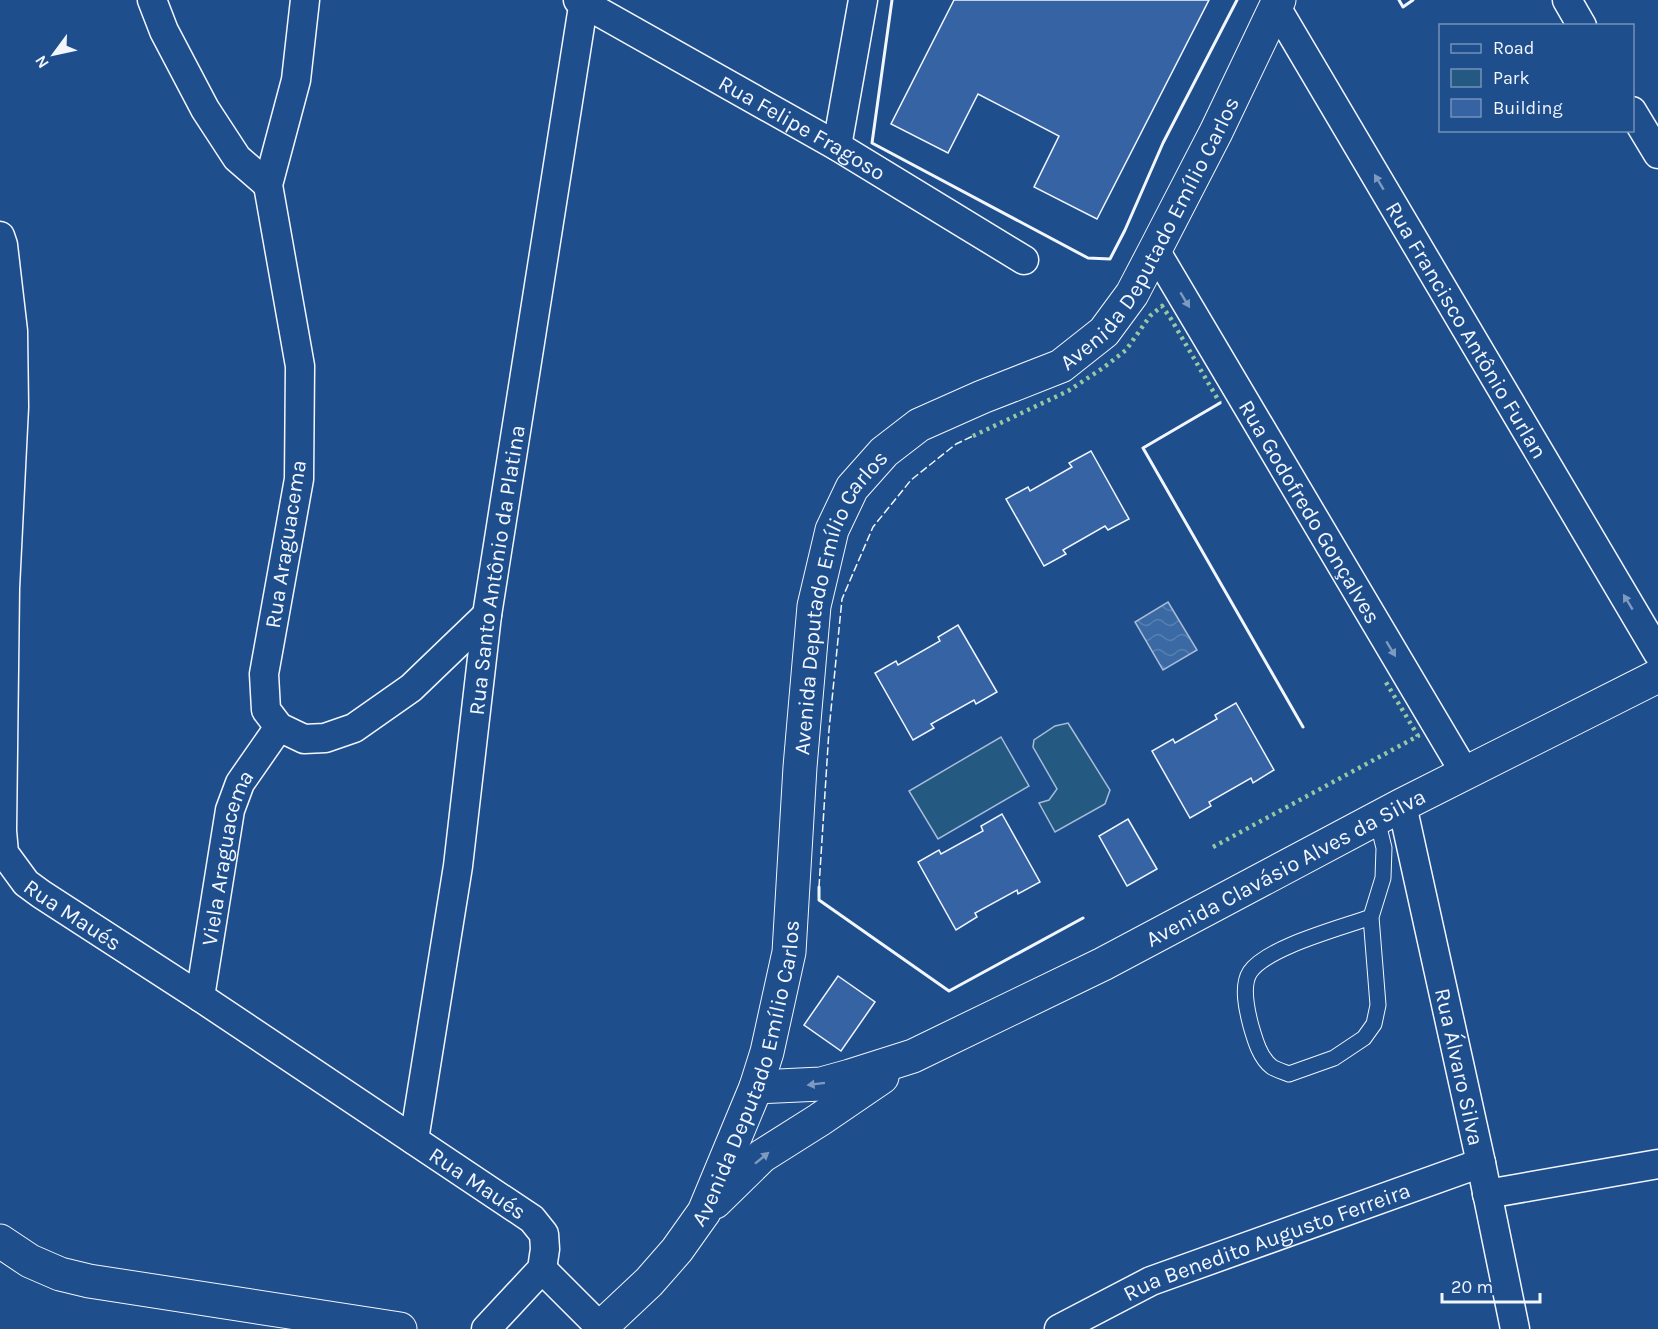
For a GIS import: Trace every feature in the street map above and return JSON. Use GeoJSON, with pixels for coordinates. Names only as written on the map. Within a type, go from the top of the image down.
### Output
{"type":"FeatureCollection","features":[{"type":"Feature","properties":{"kind":"street"},"geometry":{"type":"LineString","coordinates":[[152,0],[164,31],[205,109],[237,158],[268,185]]}},
{"type":"Feature","properties":{"kind":"street","name":"Rua Araguacema"},"geometry":{"type":"LineString","coordinates":[[279,727],[266,710],[264,674],[299,479],[300,366],[268,185],[296,80],[306,0]]}},
{"type":"Feature","properties":{"kind":"street"},"geometry":{"type":"LineString","coordinates":[[837,147],[862,0]]}},
{"type":"Feature","properties":{"kind":"street"},"geometry":{"type":"LineString","coordinates":[[1567,0],[1581,24]]}},
{"type":"Feature","properties":{"kind":"street","name":"Rua Felipe Fragoso"},"geometry":{"type":"LineString","coordinates":[[582,1],[837,147],[1024,260]]}},
{"type":"Feature","properties":{"kind":"street","name":"Rua Santo Antônio da Platina"},"geometry":{"type":"LineString","coordinates":[[414,1140],[458,866],[487,615],[582,1]]}},
{"type":"Feature","properties":{"kind":"street","name":"Avenida Deputado Emílio Carlos"},"geometry":{"type":"LineString","coordinates":[[600,1328],[649,1282],[677,1250],[704,1212],[756,1087],[767,1052],[789,952],[800,766],[814,606],[832,530],[852,488],[884,452],[919,425],[1061,366],[1104,333],[1132,294],[1216,132],[1277,3]]}},
{"type":"Feature","properties":{"kind":"street","name":"Rua Francisco Antônio Furlan"},"geometry":{"type":"LineString","coordinates":[[1277,3],[1658,653]]}},
{"type":"Feature","properties":{"kind":"street"},"geometry":{"type":"LineString","coordinates":[[1634,114],[1658,154]]}},
{"type":"Feature","properties":{"kind":"street","name":"Rua Maués"},"geometry":{"type":"LineString","coordinates":[[1,242],[13,332],[14,407],[5,588],[2,831],[4,853],[26,883],[41,894],[200,997],[532,1219],[544,1234],[545,1249],[542,1269]]}},
{"type":"Feature","properties":{"kind":"street","name":"Rua Godofredo Gonçalves"},"geometry":{"type":"LineString","coordinates":[[1155,250],[1465,773]]}},
{"type":"Feature","properties":{"kind":"street"},"geometry":{"type":"LineString","coordinates":[[279,727],[304,739],[326,738],[354,728],[411,688],[487,615]]}},
{"type":"Feature","properties":{"kind":"street","name":"Avenida Clavásio Alves da Silva"},"geometry":{"type":"LineString","coordinates":[[756,1087],[821,1084],[913,1056],[1103,964],[1465,773],[1658,676]]}},
{"type":"Feature","properties":{"kind":"street","name":"Viela Araguacema"},"geometry":{"type":"LineString","coordinates":[[200,997],[230,810],[240,783],[279,727]]}},
{"type":"Feature","properties":{"kind":"street","name":"Rua Álvaro Silva"},"geometry":{"type":"LineString","coordinates":[[1390,812],[1481,1163],[1515,1329]]}},
{"type":"Feature","properties":{"kind":"street","name":"Avenida Clavásio Alves da Silva"},"geometry":{"type":"LineString","coordinates":[[704,1212],[762,1156],[913,1056]]}},
{"type":"Feature","properties":{"kind":"street","name":"Rua Benedito Augusto Ferreira"},"geometry":{"type":"LineString","coordinates":[[1059,1329],[1151,1281],[1481,1163]]}},
{"type":"Feature","properties":{"kind":"street"},"geometry":{"type":"LineString","coordinates":[[1487,1194],[1658,1164]]}},
{"type":"Feature","properties":{"kind":"street"},"geometry":{"type":"LineString","coordinates":[[0,1241],[30,1261],[60,1274],[89,1281],[392,1329]]}},
{"type":"Feature","properties":{"kind":"street"},"geometry":{"type":"LineString","coordinates":[[486,1329],[542,1269],[600,1328]]}},
{"type":"Feature","properties":{"kind":"lane"},"geometry":{"type":"LineString","coordinates":[[1371,917],[1297,943],[1262,960],[1249,974],[1245,994],[1248,1016],[1261,1054],[1272,1067],[1289,1074],[1334,1058],[1364,1038],[1374,1024],[1378,1005],[1371,917],[1383,878],[1384,848],[1390,812]]}},
{"type":"Feature","properties":{"kind":"green space"},"geometry":{"type":"Polygon","coordinates":[[[1068,723],[1110,790],[1105,804],[1055,832],[1039,803],[1049,800],[1057,789],[1033,747],[1034,740],[1055,726],[1068,723]]]}},
{"type":"Feature","properties":{"kind":"green space"},"geometry":{"type":"Polygon","coordinates":[[[1001,737],[1029,786],[938,839],[909,791],[1001,737]]]}},
{"type":"Feature","properties":{"kind":"water"},"geometry":{"type":"Polygon","coordinates":[[[1168,602],[1197,650],[1163,670],[1135,622],[1168,602]]]}},
{"type":"Feature","properties":{"kind":"building"},"geometry":{"type":"Polygon","coordinates":[[[954,0],[1209,0],[1097,219],[1034,187],[1059,136],[978,94],[948,153],[891,124],[954,0]]]}},
{"type":"Feature","properties":{"kind":"building"},"geometry":{"type":"Polygon","coordinates":[[[1091,451],[1129,519],[1108,530],[1105,526],[1063,550],[1066,554],[1044,566],[1006,499],[1028,487],[1030,491],[1072,467],[1069,463],[1091,451]]]}},
{"type":"Feature","properties":{"kind":"building"},"geometry":{"type":"Polygon","coordinates":[[[958,625],[997,692],[976,704],[974,700],[931,724],[934,728],[913,740],[875,673],[896,661],[898,665],[940,641],[938,637],[958,625]]]}},
{"type":"Feature","properties":{"kind":"building"},"geometry":{"type":"Polygon","coordinates":[[[1236,703],[1274,770],[1253,783],[1251,778],[1209,802],[1211,806],[1190,818],[1152,751],[1173,739],[1175,743],[1217,719],[1215,715],[1236,703]]]}},
{"type":"Feature","properties":{"kind":"building"},"geometry":{"type":"Polygon","coordinates":[[[1002,814],[1040,882],[1018,894],[1017,890],[975,913],[977,917],[956,930],[918,862],[939,850],[941,854],[983,831],[981,826],[1002,814]]]}},
{"type":"Feature","properties":{"kind":"building"},"geometry":{"type":"Polygon","coordinates":[[[1128,819],[1157,869],[1127,886],[1099,836],[1128,819]]]}},
{"type":"Feature","properties":{"kind":"building"},"geometry":{"type":"Polygon","coordinates":[[[838,976],[875,1002],[841,1051],[804,1025],[838,976]]]}},
{"type":"Feature","properties":{"kind":"hedge"},"geometry":{"type":"LineString","coordinates":[[973,436],[1068,391],[1103,368],[1126,350],[1150,316],[1162,306],[1220,403]]}},
{"type":"Feature","properties":{"kind":"hedge"},"geometry":{"type":"LineString","coordinates":[[1213,847],[1418,736],[1384,679]]}},
{"type":"Feature","properties":{"kind":"fence"},"geometry":{"type":"LineString","coordinates":[[819,887],[829,730],[842,599],[873,527],[911,480],[956,444],[973,436]]}},
{"type":"Feature","properties":{"kind":"wall"},"geometry":{"type":"LineString","coordinates":[[892,0],[872,143],[1088,258],[1110,259],[1163,143],[1237,0]]}},
{"type":"Feature","properties":{"kind":"wall"},"geometry":{"type":"LineString","coordinates":[[1399,0],[1403,7],[1413,0]]}},
{"type":"Feature","properties":{"kind":"wall"},"geometry":{"type":"LineString","coordinates":[[1220,403],[1143,448],[1303,727]]}},
{"type":"Feature","properties":{"kind":"wall"},"geometry":{"type":"LineString","coordinates":[[819,887],[819,900],[949,991],[1083,918]]}}]}
